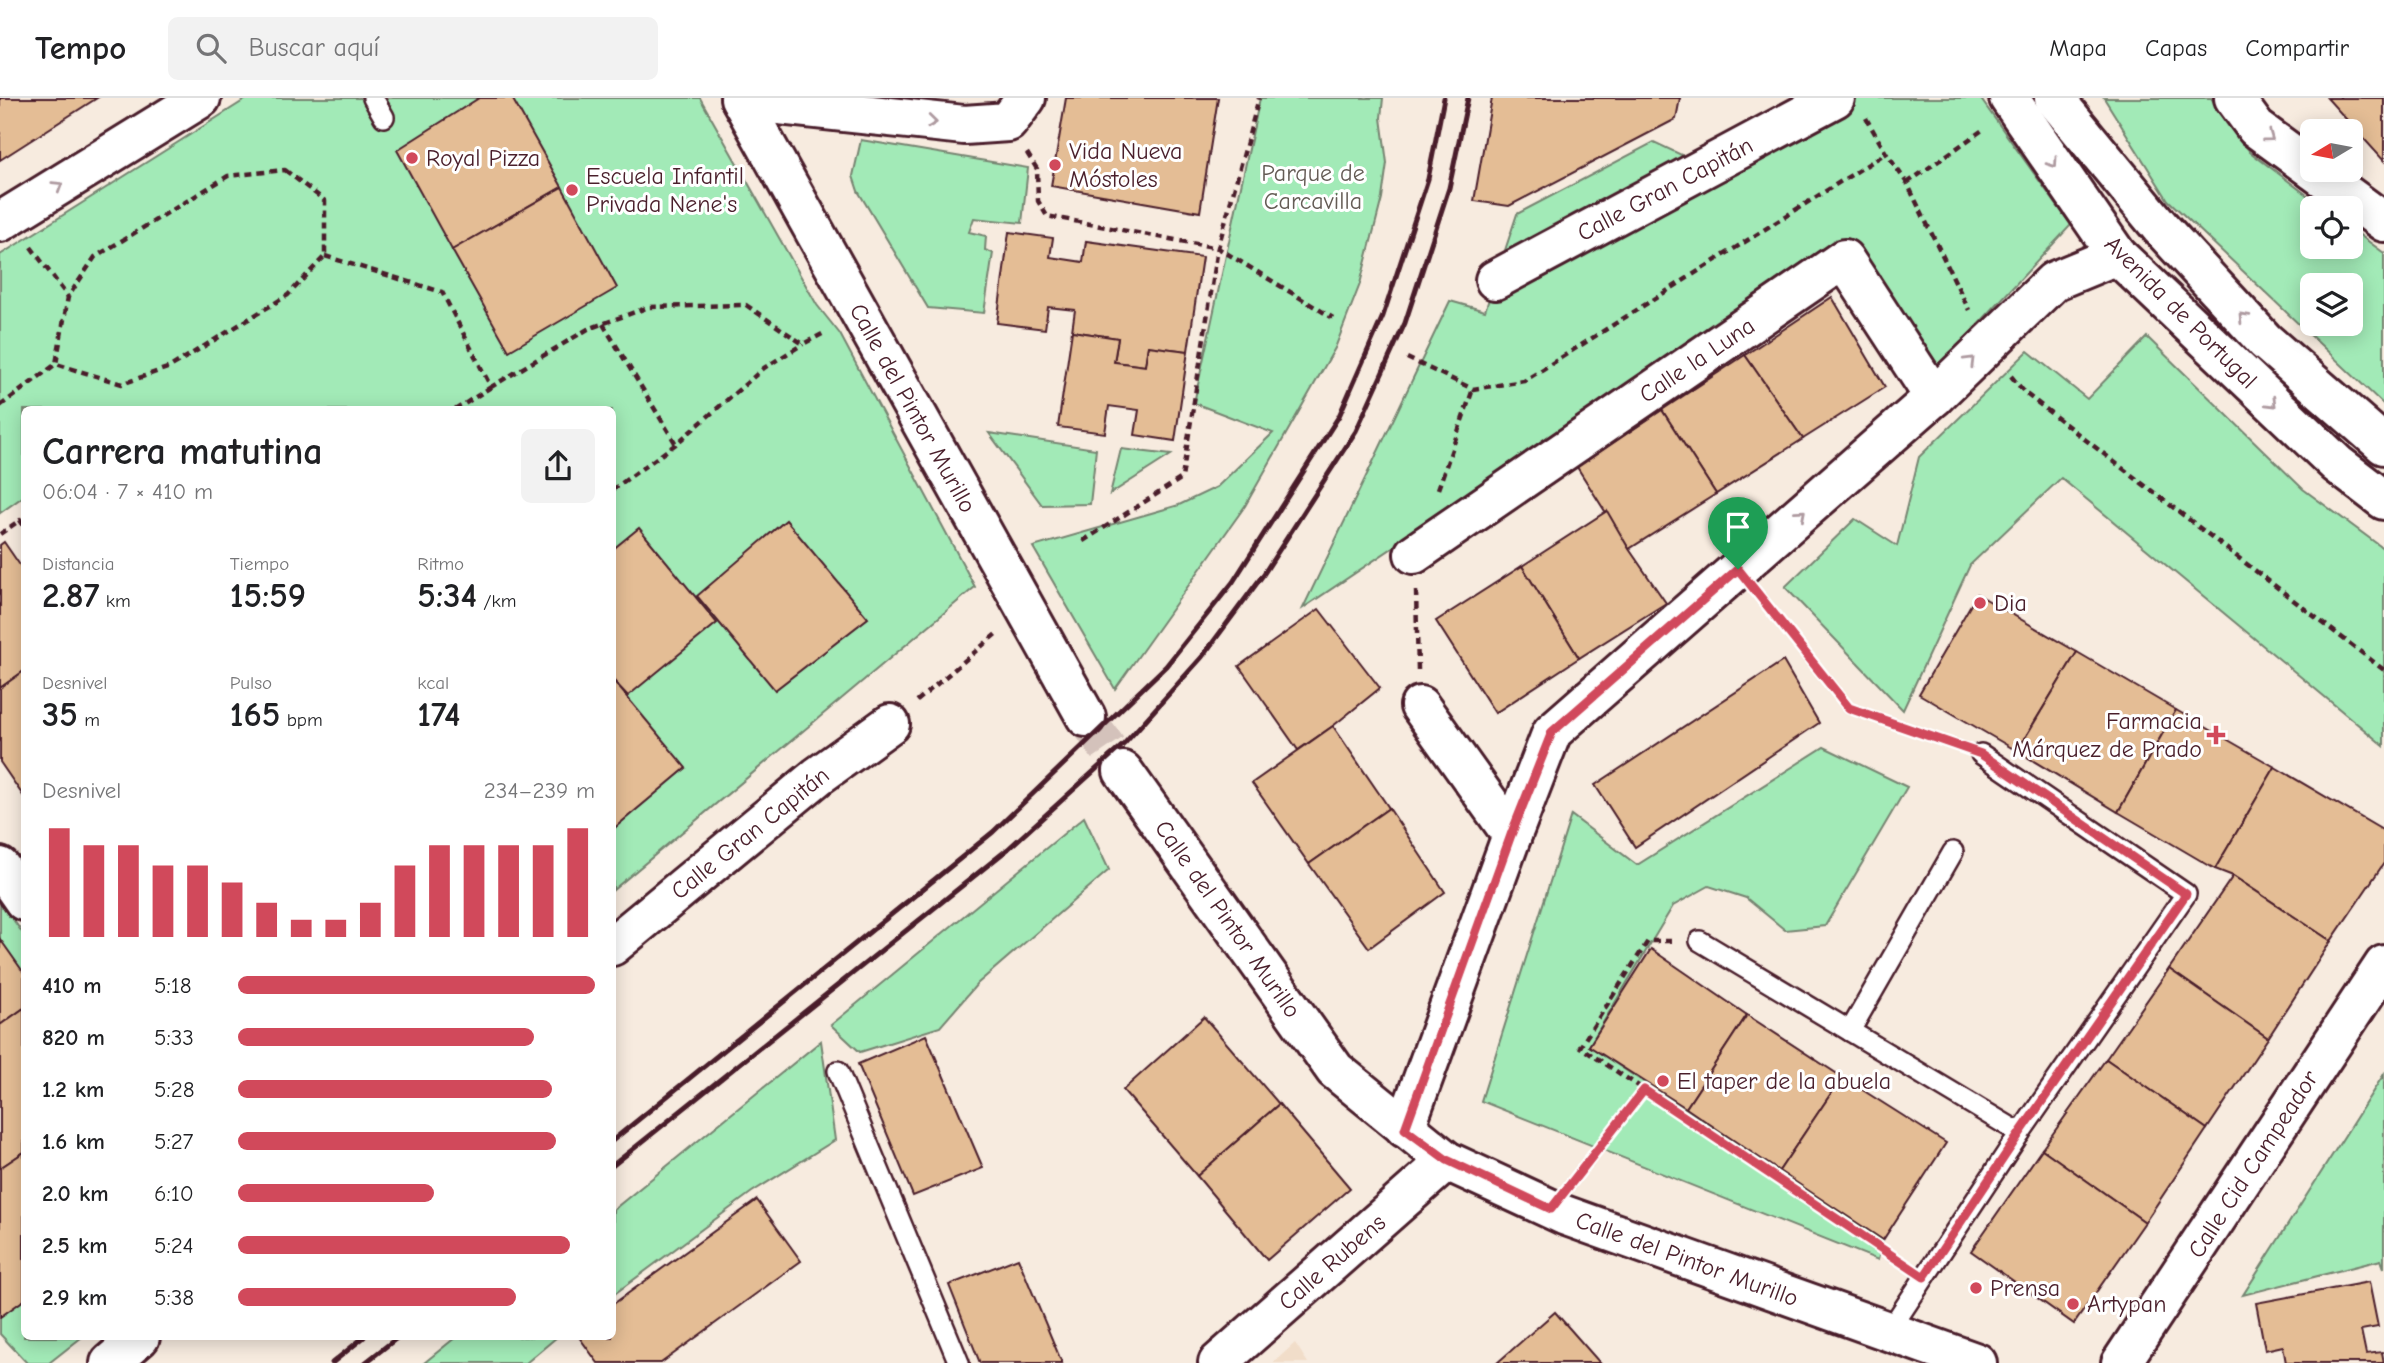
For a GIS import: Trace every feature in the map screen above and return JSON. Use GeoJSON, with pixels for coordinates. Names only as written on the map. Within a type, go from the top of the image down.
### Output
{"type":"FeatureCollection","features":[{"type":"Feature","properties":{"kind":"street"},"geometry":{"type":"LineString","coordinates":[[5,220],[201,98]]}},
{"type":"Feature","properties":{"kind":"street","name":"Avenida de Portugal"},"geometry":{"type":"LineString","coordinates":[[2054,98],[2161,228],[2265,341],[2384,445]]}},
{"type":"Feature","properties":{"kind":"street"},"geometry":{"type":"LineString","coordinates":[[2234,98],[2256,128],[2300,160]]}},
{"type":"Feature","properties":{"kind":"street"},"geometry":{"type":"LineString","coordinates":[[741,100],[964,125],[1017,110]]}},
{"type":"Feature","properties":{"kind":"street","name":"Calle del Pintor Murillo"},"geometry":{"type":"LineString","coordinates":[[741,100],[1086,718]]}},
{"type":"Feature","properties":{"kind":"street","name":"Avenida de Portugal"},"geometry":{"type":"LineString","coordinates":[[2011,103],[2117,255],[2337,464],[2384,500]]}},
{"type":"Feature","properties":{"kind":"street","name":"Calle Gran Capitán"},"geometry":{"type":"LineString","coordinates":[[1495,280],[1848,104]]}},
{"type":"Feature","properties":{"kind":"street"},"geometry":{"type":"LineString","coordinates":[[2330,182],[2384,222]]}},
{"type":"Feature","properties":{"kind":"street"},"geometry":{"type":"LineString","coordinates":[[1405,1129],[1511,835],[1552,732],[1934,397],[2054,281],[2117,255]]}},
{"type":"Feature","properties":{"kind":"street","name":"Calle la Luna"},"geometry":{"type":"LineString","coordinates":[[1415,554],[1844,259],[1934,397]]}},
{"type":"Feature","properties":{"kind":"street"},"geometry":{"type":"LineString","coordinates":[[1420,706],[1511,835]]}},
{"type":"Feature","properties":{"kind":"street","name":"Calle Gran Capitán"},"geometry":{"type":"LineString","coordinates":[[616,943],[817,776],[890,724]]}},
{"type":"Feature","properties":{"kind":"street","name":"Calle del Pintor Murillo"},"geometry":{"type":"LineString","coordinates":[[1123,771],[1335,1070],[1405,1129],[1447,1160],[1551,1209],[1977,1363]]}},
{"type":"Feature","properties":{"kind":"street"},"geometry":{"type":"LineString","coordinates":[[0,867],[21,897]]}},
{"type":"Feature","properties":{"kind":"street","name":"Calle Cid Campeador"},"geometry":{"type":"LineString","coordinates":[[2121,1363],[2384,965]]}},
{"type":"Feature","properties":{"kind":"street","name":"Calle Rubens"},"geometry":{"type":"LineString","coordinates":[[1217,1363],[1447,1160]]}},
{"type":"Feature","properties":{"kind":"street"},"geometry":{"type":"LineString","coordinates":[[110,1363],[137,1340]]}},
{"type":"Feature","properties":{"kind":"lane"},"geometry":{"type":"LineString","coordinates":[[373,98],[384,117]]}},
{"type":"Feature","properties":{"kind":"lane"},"geometry":{"type":"LineString","coordinates":[[1889,1331],[2020,1133],[2186,894],[1981,754]]}},
{"type":"Feature","properties":{"kind":"lane"},"geometry":{"type":"LineString","coordinates":[[1850,1031],[1953,852]]}},
{"type":"Feature","properties":{"kind":"lane"},"geometry":{"type":"LineString","coordinates":[[1700,941],[2020,1133]]}},
{"type":"Feature","properties":{"kind":"lane"},"geometry":{"type":"LineString","coordinates":[[838,1071],[959,1363]]}},
{"type":"Feature","properties":{"kind":"path"},"geometry":{"type":"LineString","coordinates":[[1083,541],[1182,478],[1218,248],[1259,98]]}},
{"type":"Feature","properties":{"kind":"path"},"geometry":{"type":"LineString","coordinates":[[1907,183],[2011,103]]}},
{"type":"Feature","properties":{"kind":"path"},"geometry":{"type":"LineString","coordinates":[[1848,104],[1907,183],[1986,345],[2025,393],[2384,670]]}},
{"type":"Feature","properties":{"kind":"path"},"geometry":{"type":"LineString","coordinates":[[1017,110],[1037,169],[1038,201],[1047,216],[1218,248],[1333,318]]}},
{"type":"Feature","properties":{"kind":"path"},"geometry":{"type":"LineString","coordinates":[[1407,358],[1474,389],[1524,381],[1886,153]]}},
{"type":"Feature","properties":{"kind":"path"},"geometry":{"type":"LineString","coordinates":[[0,406],[56,364],[68,297],[94,257],[228,176],[285,170],[325,201],[325,256],[288,295],[170,367],[122,384],[56,364]]}},
{"type":"Feature","properties":{"kind":"path"},"geometry":{"type":"LineString","coordinates":[[5,220],[68,297]]}},
{"type":"Feature","properties":{"kind":"path"},"geometry":{"type":"LineString","coordinates":[[325,256],[442,292],[491,387]]}},
{"type":"Feature","properties":{"kind":"path"},"geometry":{"type":"LineString","coordinates":[[461,406],[588,329],[649,307],[746,305],[803,344]]}},
{"type":"Feature","properties":{"kind":"path"},"geometry":{"type":"LineString","coordinates":[[616,487],[676,444],[764,368],[803,344],[862,315]]}},
{"type":"Feature","properties":{"kind":"path"},"geometry":{"type":"LineString","coordinates":[[603,324],[676,444]]}},
{"type":"Feature","properties":{"kind":"path"},"geometry":{"type":"LineString","coordinates":[[0,534],[21,522]]}},
{"type":"Feature","properties":{"kind":"path"},"geometry":{"type":"LineString","coordinates":[[1738,569],[1849,708],[1981,754]]}},
{"type":"Feature","properties":{"kind":"path"},"geometry":{"type":"LineString","coordinates":[[890,724],[1026,610]]}},
{"type":"Feature","properties":{"kind":"path"},"geometry":{"type":"LineString","coordinates":[[1700,941],[1648,941],[1580,1047],[1924,1277]]}},
{"type":"Feature","properties":{"kind":"path"},"geometry":{"type":"LineString","coordinates":[[1551,1209],[1644,1090]]}},
{"type":"Feature","properties":{"kind":"shaded area"},"geometry":{"type":"Polygon","coordinates":[[[1295,1343],[1308,1363],[1273,1363],[1295,1343]]]}},
{"type":"Feature","properties":{"kind":"green space"},"geometry":{"type":"Polygon","coordinates":[[[248,98],[700,98],[817,305],[840,334],[975,587],[616,887],[616,406],[21,406],[21,498],[0,513],[0,255],[248,98]]]}},
{"type":"Feature","properties":{"kind":"green space","name":"Parque de Carcavilla"},"geometry":{"type":"Polygon","coordinates":[[[1260,98],[1383,98],[1381,118],[1387,163],[1382,198],[1360,284],[1335,348],[1245,506],[1115,689],[1033,547],[1179,505],[1217,487],[1273,433],[1194,403],[1260,98]]]}},
{"type":"Feature","properties":{"kind":"green space"},"geometry":{"type":"Polygon","coordinates":[[[1848,98],[1980,98],[2071,225],[1931,375],[1840,247],[1303,608],[1450,301],[1485,311],[1517,214],[1654,142],[1694,161],[1848,98]]]}},
{"type":"Feature","properties":{"kind":"green space"},"geometry":{"type":"Polygon","coordinates":[[[2104,98],[2211,98],[2250,152],[2308,196],[2300,196],[2300,259],[2363,259],[2363,238],[2384,253],[2384,405],[2311,336],[2363,336],[2363,273],[2300,273],[2300,325],[2168,200],[2104,98]]]}},
{"type":"Feature","properties":{"kind":"green space"},"geometry":{"type":"Polygon","coordinates":[[[861,140],[1028,168],[1022,223],[974,218],[969,232],[986,236],[985,250],[993,253],[984,313],[928,308],[858,191],[853,176],[861,140]]]}},
{"type":"Feature","properties":{"kind":"green space"},"geometry":{"type":"Polygon","coordinates":[[[2147,337],[2303,489],[2384,549],[2384,746],[2061,478],[1970,565],[1903,710],[1785,587],[1855,519],[1897,546],[1919,457],[2028,351],[2087,399],[2147,337]]]}},
{"type":"Feature","properties":{"kind":"green space"},"geometry":{"type":"Polygon","coordinates":[[[989,433],[1096,449],[1090,504],[1042,505],[989,433]]]}},
{"type":"Feature","properties":{"kind":"green space"},"geometry":{"type":"Polygon","coordinates":[[[1121,449],[1171,455],[1110,494],[1121,449]]]}},
{"type":"Feature","properties":{"kind":"green space"},"geometry":{"type":"Polygon","coordinates":[[[1824,747],[1907,787],[1825,926],[1785,930],[1746,898],[1709,886],[1673,906],[1589,1046],[1883,1240],[1878,1260],[1481,1101],[1571,815],[1637,865],[1824,747]]]}},
{"type":"Feature","properties":{"kind":"green space"},"geometry":{"type":"Polygon","coordinates":[[[1084,817],[1109,870],[977,984],[940,1027],[860,1052],[831,1025],[1084,817]]]}},
{"type":"Feature","properties":{"kind":"green space"},"geometry":{"type":"Polygon","coordinates":[[[0,901],[21,931],[21,1340],[78,1340],[49,1363],[27,1363],[0,1334],[0,901]]]}},
{"type":"Feature","properties":{"kind":"green space"},"geometry":{"type":"Polygon","coordinates":[[[821,1041],[835,1140],[752,1192],[616,1293],[616,1208],[821,1041]]]}},
{"type":"Feature","properties":{"kind":"green space"},"geometry":{"type":"Polygon","coordinates":[[[2384,1074],[2384,1268],[2381,1260],[2243,1295],[2384,1074]]]}},
{"type":"Feature","properties":{"kind":"green space"},"geometry":{"type":"Polygon","coordinates":[[[452,1340],[553,1340],[526,1363],[424,1363],[452,1340]]]}},
{"type":"Feature","properties":{"kind":"building"},"geometry":{"type":"Polygon","coordinates":[[[0,98],[97,98],[0,160],[0,98]]]}},
{"type":"Feature","properties":{"kind":"building"},"geometry":{"type":"Polygon","coordinates":[[[479,98],[512,98],[562,187],[452,250],[397,150],[479,98]]]}},
{"type":"Feature","properties":{"kind":"building"},"geometry":{"type":"Polygon","coordinates":[[[1066,98],[1218,98],[1200,212],[1051,186],[1066,98]]]}},
{"type":"Feature","properties":{"kind":"building"},"geometry":{"type":"Polygon","coordinates":[[[1492,98],[1680,98],[1676,119],[1509,206],[1474,201],[1492,98]]]}},
{"type":"Feature","properties":{"kind":"building"},"geometry":{"type":"Polygon","coordinates":[[[2327,98],[2384,98],[2384,161],[2363,138],[2363,119],[2346,119],[2327,98]]]}},
{"type":"Feature","properties":{"kind":"building"},"geometry":{"type":"Polygon","coordinates":[[[562,187],[617,288],[509,351],[452,250],[562,187]]]}},
{"type":"Feature","properties":{"kind":"building"},"geometry":{"type":"Polygon","coordinates":[[[1009,232],[1053,238],[1050,257],[1083,262],[1086,241],[1202,257],[1188,351],[1148,346],[1145,366],[1114,362],[1118,338],[1072,331],[1075,310],[1048,307],[1045,329],[997,323],[1009,232]]]}},
{"type":"Feature","properties":{"kind":"building"},"geometry":{"type":"Polygon","coordinates":[[[1832,297],[1885,387],[1803,439],[1745,355],[1832,297]]]}},
{"type":"Feature","properties":{"kind":"building"},"geometry":{"type":"Polygon","coordinates":[[[1072,331],[1118,338],[1114,362],[1145,366],[1148,346],[1188,351],[1175,441],[1135,435],[1139,410],[1109,406],[1105,433],[1058,427],[1072,331]]]}},
{"type":"Feature","properties":{"kind":"building"},"geometry":{"type":"Polygon","coordinates":[[[1745,355],[1803,439],[1716,494],[1662,410],[1745,355]]]}},
{"type":"Feature","properties":{"kind":"building"},"geometry":{"type":"Polygon","coordinates":[[[1662,410],[1716,494],[1629,549],[1577,467],[1662,410]]]}},
{"type":"Feature","properties":{"kind":"building"},"geometry":{"type":"Polygon","coordinates":[[[1607,511],[1666,603],[1579,658],[1522,566],[1607,511]]]}},
{"type":"Feature","properties":{"kind":"building"},"geometry":{"type":"Polygon","coordinates":[[[786,520],[868,618],[775,690],[697,596],[786,520]]]}},
{"type":"Feature","properties":{"kind":"building"},"geometry":{"type":"Polygon","coordinates":[[[639,528],[717,623],[628,696],[616,683],[616,547],[639,528]]]}},
{"type":"Feature","properties":{"kind":"building"},"geometry":{"type":"Polygon","coordinates":[[[4,542],[21,567],[21,673],[0,688],[0,545],[4,542]]]}},
{"type":"Feature","properties":{"kind":"building"},"geometry":{"type":"Polygon","coordinates":[[[1522,566],[1579,658],[1495,713],[1436,621],[1522,566]]]}},
{"type":"Feature","properties":{"kind":"building"},"geometry":{"type":"Polygon","coordinates":[[[1977,594],[2077,652],[2017,751],[1919,694],[1977,594]]]}},
{"type":"Feature","properties":{"kind":"building"},"geometry":{"type":"Polygon","coordinates":[[[1319,609],[1380,688],[1298,750],[1239,666],[1319,609]]]}},
{"type":"Feature","properties":{"kind":"building"},"geometry":{"type":"Polygon","coordinates":[[[2077,652],[2176,710],[2118,812],[2017,751],[2077,652]]]}},
{"type":"Feature","properties":{"kind":"building"},"geometry":{"type":"Polygon","coordinates":[[[1783,661],[1819,723],[1635,847],[1595,785],[1783,661]]]}},
{"type":"Feature","properties":{"kind":"building"},"geometry":{"type":"Polygon","coordinates":[[[21,673],[21,793],[0,762],[0,688],[21,673]]]}},
{"type":"Feature","properties":{"kind":"building"},"geometry":{"type":"Polygon","coordinates":[[[616,684],[686,768],[616,827],[616,684]]]}},
{"type":"Feature","properties":{"kind":"building"},"geometry":{"type":"Polygon","coordinates":[[[2176,710],[2275,767],[2215,869],[2118,812],[2176,710]]]}},
{"type":"Feature","properties":{"kind":"building"},"geometry":{"type":"Polygon","coordinates":[[[1333,726],[1389,808],[1309,864],[1252,783],[1333,726]]]}},
{"type":"Feature","properties":{"kind":"building"},"geometry":{"type":"Polygon","coordinates":[[[2275,767],[2384,831],[2384,863],[2331,941],[2233,876],[2215,869],[2275,767]]]}},
{"type":"Feature","properties":{"kind":"building"},"geometry":{"type":"Polygon","coordinates":[[[1389,808],[1445,892],[1369,948],[1309,864],[1389,808]]]}},
{"type":"Feature","properties":{"kind":"building"},"geometry":{"type":"Polygon","coordinates":[[[2233,876],[2331,941],[2268,1038],[2169,969],[2233,876]]]}},
{"type":"Feature","properties":{"kind":"building"},"geometry":{"type":"Polygon","coordinates":[[[0,939],[21,969],[21,1010],[0,1025],[0,939]]]}},
{"type":"Feature","properties":{"kind":"building"},"geometry":{"type":"Polygon","coordinates":[[[1651,949],[1747,1015],[1686,1108],[1589,1046],[1651,949]]]}},
{"type":"Feature","properties":{"kind":"building"},"geometry":{"type":"Polygon","coordinates":[[[2169,969],[2268,1038],[2207,1129],[2106,1059],[2169,969]]]}},
{"type":"Feature","properties":{"kind":"building"},"geometry":{"type":"Polygon","coordinates":[[[21,1010],[21,1154],[0,1168],[0,1025],[21,1010]]]}},
{"type":"Feature","properties":{"kind":"building"},"geometry":{"type":"Polygon","coordinates":[[[1747,1015],[1842,1077],[1779,1171],[1686,1108],[1747,1015]]]}},
{"type":"Feature","properties":{"kind":"building"},"geometry":{"type":"Polygon","coordinates":[[[1204,1017],[1279,1104],[1197,1176],[1123,1090],[1204,1017]]]}},
{"type":"Feature","properties":{"kind":"building"},"geometry":{"type":"Polygon","coordinates":[[[926,1035],[983,1168],[913,1196],[858,1064],[926,1035]]]}},
{"type":"Feature","properties":{"kind":"building"},"geometry":{"type":"Polygon","coordinates":[[[2106,1059],[2207,1129],[2145,1222],[2042,1149],[2106,1059]]]}},
{"type":"Feature","properties":{"kind":"building"},"geometry":{"type":"Polygon","coordinates":[[[1842,1077],[1946,1143],[1883,1240],[1779,1171],[1842,1077]]]}},
{"type":"Feature","properties":{"kind":"building"},"geometry":{"type":"Polygon","coordinates":[[[1279,1104],[1350,1188],[1267,1260],[1197,1176],[1279,1104]]]}},
{"type":"Feature","properties":{"kind":"building"},"geometry":{"type":"Polygon","coordinates":[[[2042,1149],[2145,1222],[2074,1324],[1971,1251],[2042,1149]]]}},
{"type":"Feature","properties":{"kind":"building"},"geometry":{"type":"Polygon","coordinates":[[[21,1154],[21,1302],[0,1317],[0,1168],[21,1154]]]}},
{"type":"Feature","properties":{"kind":"building"},"geometry":{"type":"Polygon","coordinates":[[[757,1200],[801,1261],[661,1363],[598,1363],[581,1340],[616,1340],[616,1302],[757,1200]]]}},
{"type":"Feature","properties":{"kind":"building"},"geometry":{"type":"Polygon","coordinates":[[[1018,1258],[1062,1363],[980,1363],[949,1285],[1018,1258]]]}},
{"type":"Feature","properties":{"kind":"building"},"geometry":{"type":"Polygon","coordinates":[[[2369,1282],[2378,1327],[2361,1330],[2366,1354],[2382,1352],[2384,1363],[2286,1363],[2283,1346],[2265,1350],[2256,1303],[2369,1282]]]}},
{"type":"Feature","properties":{"kind":"building"},"geometry":{"type":"Polygon","coordinates":[[[1555,1312],[1600,1363],[1497,1363],[1555,1312]]]}},
{"type":"Feature","properties":{"kind":"tunnel"},"geometry":{"type":"LineString","coordinates":[[1086,717],[1123,771]]}},
{"type":"Feature","properties":{"kind":"railway"},"geometry":{"type":"LineString","coordinates":[[616,1138],[993,832],[1166,666],[1233,582],[1339,416],[1383,316],[1428,179],[1444,98]]}},
{"type":"Feature","properties":{"kind":"railway"},"geometry":{"type":"LineString","coordinates":[[616,1163],[1008,849],[1124,744],[1202,657],[1263,575],[1356,431],[1405,323],[1449,188],[1468,98]]}},
{"type":"Feature","properties":{"kind":"railway"},"geometry":{"type":"LineString","coordinates":[[332,1363],[360,1340]]}},
{"type":"Feature","properties":{"kind":"railway"},"geometry":{"type":"LineString","coordinates":[[365,1363],[394,1340]]}},
{"type":"Feature","properties":{"kind":"place","name":"Royal Pizza"},"geometry":{"type":"Point","coordinates":[412,158]}},
{"type":"Feature","properties":{"kind":"place","name":"Vida Nueva Móstoles"},"geometry":{"type":"Point","coordinates":[1055,165]}},
{"type":"Feature","properties":{"kind":"place","name":"Escuela Infantil Privada Nene's"},"geometry":{"type":"Point","coordinates":[572,190]}},
{"type":"Feature","properties":{"kind":"place","name":"Dia"},"geometry":{"type":"Point","coordinates":[1980,603]}},
{"type":"Feature","properties":{"kind":"place","name":"Farmacia Márquez de Prado"},"geometry":{"type":"Point","coordinates":[2216,735]}},
{"type":"Feature","properties":{"kind":"place","name":"El taper de la abuela"},"geometry":{"type":"Point","coordinates":[1663,1081]}},
{"type":"Feature","properties":{"kind":"place","name":"Prensa"},"geometry":{"type":"Point","coordinates":[1976,1288]}},
{"type":"Feature","properties":{"kind":"place","name":"Artypan"},"geometry":{"type":"Point","coordinates":[2073,1304]}},
{"type":"Feature","properties":{"kind":"route"},"geometry":{"type":"LineString","coordinates":[[1738,569],[1849,708],[1981,754],[2186,894],[1924,1277],[1644,1090],[1551,1209],[1447,1160],[1405,1129],[1511,835],[1552,732],[1738,569]]}}]}
